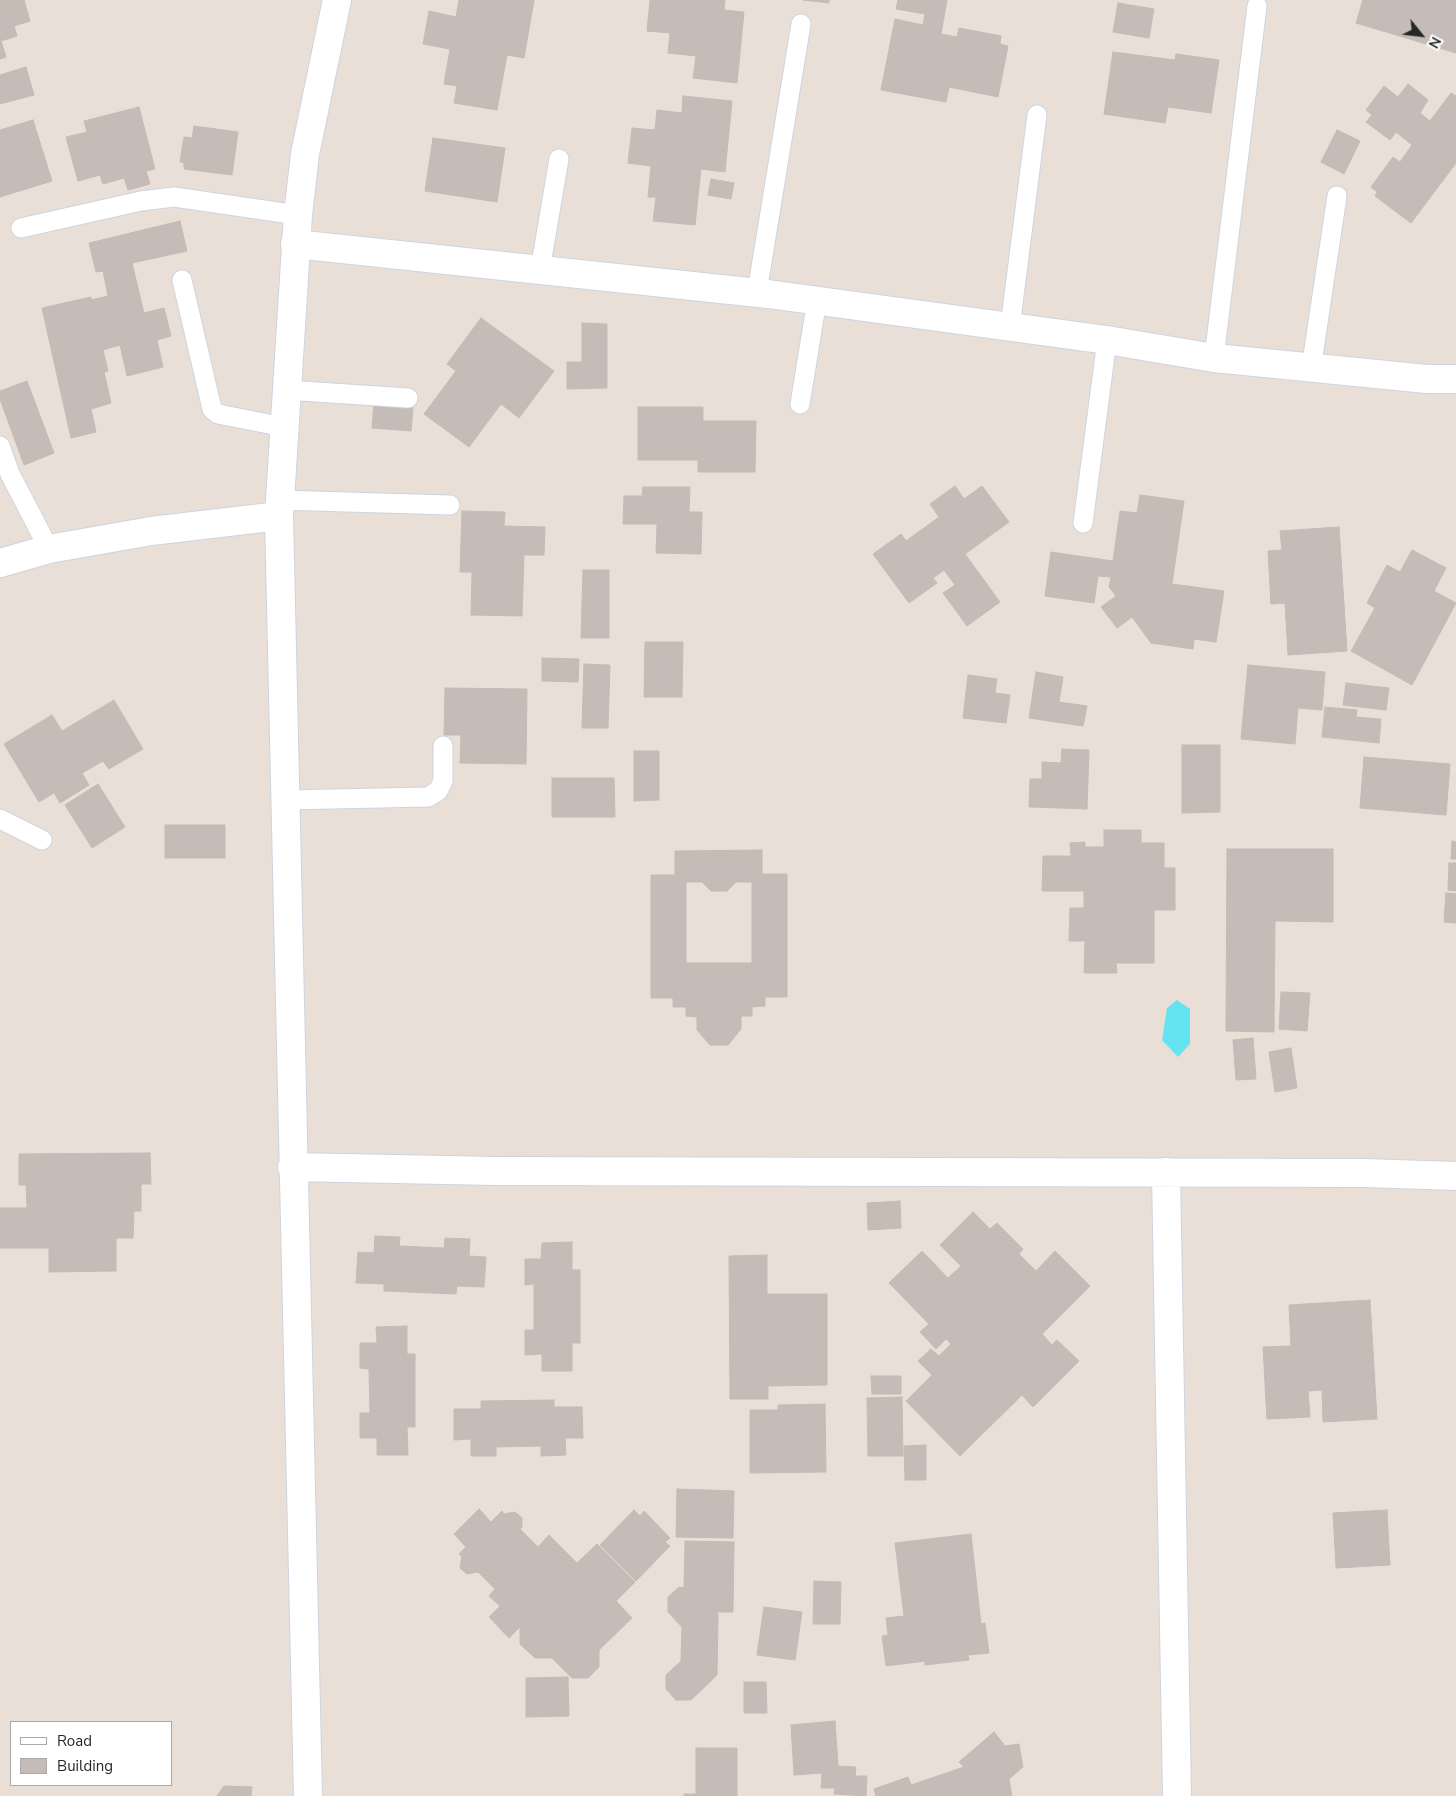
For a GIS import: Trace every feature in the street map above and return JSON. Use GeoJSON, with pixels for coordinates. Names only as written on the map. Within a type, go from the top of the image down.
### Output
{"type":"FeatureCollection","features":[{"type":"Feature","properties":{"kind":"street"},"geometry":{"type":"LineString","coordinates":[[308,1796],[292,1167],[279,508],[298,214],[305,154],[337,0]]}},
{"type":"Feature","properties":{"kind":"street"},"geometry":{"type":"LineString","coordinates":[[295,244],[758,292],[1107,340],[1214,358],[1311,369],[1427,379],[1456,379]]}},
{"type":"Feature","properties":{"kind":"street"},"geometry":{"type":"LineString","coordinates":[[0,563],[49,549],[279,508]]}},
{"type":"Feature","properties":{"kind":"street"},"geometry":{"type":"LineString","coordinates":[[292,1167],[516,1171],[1166,1172],[1456,1176]]}},
{"type":"Feature","properties":{"kind":"street"},"geometry":{"type":"LineString","coordinates":[[1166,1172],[1177,1796]]}},
{"type":"Feature","properties":{"kind":"lane"},"geometry":{"type":"LineString","coordinates":[[1214,358],[1257,6]]}},
{"type":"Feature","properties":{"kind":"lane"},"geometry":{"type":"LineString","coordinates":[[758,292],[801,24]]}},
{"type":"Feature","properties":{"kind":"lane"},"geometry":{"type":"LineString","coordinates":[[1010,327],[1037,115]]}},
{"type":"Feature","properties":{"kind":"lane"},"geometry":{"type":"LineString","coordinates":[[540,270],[559,159]]}},
{"type":"Feature","properties":{"kind":"lane"},"geometry":{"type":"LineString","coordinates":[[1311,369],[1337,196]]}},
{"type":"Feature","properties":{"kind":"lane"},"geometry":{"type":"LineString","coordinates":[[21,228],[141,202],[174,197],[298,214]]}},
{"type":"Feature","properties":{"kind":"lane"},"geometry":{"type":"LineString","coordinates":[[182,280],[212,409],[218,414],[284,428]]}},
{"type":"Feature","properties":{"kind":"lane"},"geometry":{"type":"LineString","coordinates":[[800,404],[817,300]]}},
{"type":"Feature","properties":{"kind":"lane"},"geometry":{"type":"LineString","coordinates":[[1083,523],[1107,340]]}},
{"type":"Feature","properties":{"kind":"lane"},"geometry":{"type":"LineString","coordinates":[[286,390],[408,398]]}},
{"type":"Feature","properties":{"kind":"lane"},"geometry":{"type":"LineString","coordinates":[[0,446],[10,474],[49,549]]}},
{"type":"Feature","properties":{"kind":"lane"},"geometry":{"type":"LineString","coordinates":[[279,508],[450,504]]}},
{"type":"Feature","properties":{"kind":"lane"},"geometry":{"type":"LineString","coordinates":[[285,800],[428,797],[438,791],[443,781],[443,746]]}},
{"type":"Feature","properties":{"kind":"lane"},"geometry":{"type":"LineString","coordinates":[[0,818],[42,840]]}},
{"type":"Feature","properties":{"kind":"water"},"geometry":{"type":"Polygon","coordinates":[[[1177,1000],[1190,1009],[1190,1044],[1178,1057],[1162,1040],[1167,1008],[1177,1000]]]}},
{"type":"Feature","properties":{"kind":"building"},"geometry":{"type":"Polygon","coordinates":[[[0,0],[24,0],[30,21],[14,26],[17,36],[1,41],[6,57],[0,59],[0,0]]]}},
{"type":"Feature","properties":{"kind":"building"},"geometry":{"type":"Polygon","coordinates":[[[459,0],[534,0],[524,58],[507,55],[497,110],[454,103],[457,86],[444,84],[450,49],[423,44],[429,11],[456,17],[459,0]]]}},
{"type":"Feature","properties":{"kind":"building"},"geometry":{"type":"Polygon","coordinates":[[[650,0],[725,0],[724,10],[744,12],[737,83],[693,78],[696,56],[668,53],[670,33],[647,31],[650,0]]]}},
{"type":"Feature","properties":{"kind":"building"},"geometry":{"type":"Polygon","coordinates":[[[803,0],[829,0],[829,3],[803,0]]]}},
{"type":"Feature","properties":{"kind":"building"},"geometry":{"type":"Polygon","coordinates":[[[898,0],[947,0],[941,34],[957,37],[959,28],[1001,36],[1000,44],[1008,46],[998,97],[949,87],[946,102],[881,90],[895,19],[923,25],[925,14],[896,9],[898,0]]]}},
{"type":"Feature","properties":{"kind":"building"},"geometry":{"type":"Polygon","coordinates":[[[1363,0],[1456,0],[1456,53],[1356,23],[1363,0]]]}},
{"type":"Feature","properties":{"kind":"building"},"geometry":{"type":"Polygon","coordinates":[[[1118,3],[1154,9],[1149,38],[1113,32],[1118,3]]]}},
{"type":"Feature","properties":{"kind":"building"},"geometry":{"type":"Polygon","coordinates":[[[1113,52],[1175,60],[1176,54],[1219,60],[1211,113],[1168,107],[1165,123],[1104,114],[1113,52]]]}},
{"type":"Feature","properties":{"kind":"building"},"geometry":{"type":"Polygon","coordinates":[[[26,67],[34,95],[0,104],[0,75],[26,67]]]}},
{"type":"Feature","properties":{"kind":"building"},"geometry":{"type":"Polygon","coordinates":[[[1408,84],[1428,100],[1420,113],[1430,121],[1451,93],[1456,96],[1456,163],[1411,223],[1375,196],[1377,192],[1371,187],[1393,157],[1400,162],[1412,145],[1396,132],[1390,140],[1366,122],[1372,115],[1366,110],[1384,86],[1398,97],[1408,84]]]}},
{"type":"Feature","properties":{"kind":"building"},"geometry":{"type":"Polygon","coordinates":[[[683,96],[732,101],[725,172],[701,169],[695,225],[653,221],[656,197],[648,197],[651,166],[628,163],[632,128],[655,130],[657,110],[682,113],[683,96]]]}},
{"type":"Feature","properties":{"kind":"building"},"geometry":{"type":"Polygon","coordinates":[[[139,107],[155,169],[146,171],[150,184],[128,190],[124,178],[103,184],[100,175],[78,181],[66,137],[87,132],[84,121],[139,107]]]}},
{"type":"Feature","properties":{"kind":"building"},"geometry":{"type":"Polygon","coordinates":[[[33,120],[52,181],[0,197],[0,130],[33,120]]]}},
{"type":"Feature","properties":{"kind":"building"},"geometry":{"type":"Polygon","coordinates":[[[194,126],[238,132],[232,175],[184,169],[184,163],[180,162],[184,137],[192,138],[194,126]]]}},
{"type":"Feature","properties":{"kind":"building"},"geometry":{"type":"Polygon","coordinates":[[[1337,130],[1360,141],[1344,174],[1321,162],[1337,130]]]}},
{"type":"Feature","properties":{"kind":"building"},"geometry":{"type":"Polygon","coordinates":[[[433,138],[505,148],[497,202],[425,191],[433,138]]]}},
{"type":"Feature","properties":{"kind":"building"},"geometry":{"type":"Polygon","coordinates":[[[711,179],[734,183],[731,199],[708,195],[711,179]]]}},
{"type":"Feature","properties":{"kind":"building"},"geometry":{"type":"Polygon","coordinates":[[[180,221],[187,251],[132,263],[144,313],[164,308],[171,336],[157,340],[163,367],[127,376],[120,345],[103,350],[108,371],[104,372],[111,403],[91,409],[96,432],[71,438],[42,308],[91,297],[91,300],[108,296],[103,271],[96,272],[89,243],[180,221]]]}},
{"type":"Feature","properties":{"kind":"building"},"geometry":{"type":"Polygon","coordinates":[[[481,318],[554,371],[519,418],[501,404],[469,447],[424,414],[456,371],[447,364],[481,318]]]}},
{"type":"Feature","properties":{"kind":"building"},"geometry":{"type":"Polygon","coordinates":[[[582,323],[607,324],[607,388],[567,389],[567,362],[582,362],[582,323]]]}},
{"type":"Feature","properties":{"kind":"building"},"geometry":{"type":"Polygon","coordinates":[[[27,381],[54,453],[24,465],[0,399],[0,391],[27,381]]]}},
{"type":"Feature","properties":{"kind":"building"},"geometry":{"type":"Polygon","coordinates":[[[374,403],[413,407],[411,431],[372,428],[374,403]]]}},
{"type":"Feature","properties":{"kind":"building"},"geometry":{"type":"Polygon","coordinates":[[[638,407],[703,407],[703,421],[756,421],[755,472],[698,472],[698,460],[638,460],[638,407]]]}},
{"type":"Feature","properties":{"kind":"building"},"geometry":{"type":"Polygon","coordinates":[[[955,486],[964,499],[982,486],[1009,522],[965,554],[1000,602],[967,626],[943,593],[955,585],[944,570],[933,578],[937,583],[909,603],[873,554],[901,534],[906,541],[939,517],[930,504],[955,486]]]}},
{"type":"Feature","properties":{"kind":"building"},"geometry":{"type":"Polygon","coordinates":[[[643,487],[690,487],[689,512],[702,512],[701,554],[656,553],[657,524],[623,524],[624,496],[642,496],[643,487]]]}},
{"type":"Feature","properties":{"kind":"building"},"geometry":{"type":"Polygon","coordinates":[[[1140,495],[1184,501],[1172,584],[1224,591],[1216,642],[1194,639],[1193,649],[1151,643],[1132,617],[1117,628],[1101,607],[1116,596],[1109,587],[1111,577],[1098,576],[1094,603],[1045,596],[1051,552],[1113,561],[1120,511],[1137,513],[1140,495]]]}},
{"type":"Feature","properties":{"kind":"building"},"geometry":{"type":"Polygon","coordinates":[[[462,511],[505,512],[504,526],[545,527],[544,555],[524,555],[522,616],[471,615],[472,572],[460,572],[462,511]]]}},
{"type":"Feature","properties":{"kind":"building"},"geometry":{"type":"Polygon","coordinates":[[[1339,527],[1347,651],[1288,655],[1285,603],[1271,604],[1268,551],[1282,550],[1280,531],[1339,527]]]}},
{"type":"Feature","properties":{"kind":"building"},"geometry":{"type":"Polygon","coordinates":[[[1412,550],[1446,568],[1434,591],[1456,603],[1412,685],[1351,651],[1375,608],[1367,603],[1387,565],[1400,572],[1412,550]]]}},
{"type":"Feature","properties":{"kind":"building"},"geometry":{"type":"Polygon","coordinates":[[[583,570],[609,570],[609,638],[581,638],[583,570]]]}},
{"type":"Feature","properties":{"kind":"building"},"geometry":{"type":"Polygon","coordinates":[[[645,642],[683,642],[682,697],[644,697],[645,642]]]}},
{"type":"Feature","properties":{"kind":"building"},"geometry":{"type":"Polygon","coordinates":[[[542,658],[579,659],[578,682],[542,681],[542,658]]]}},
{"type":"Feature","properties":{"kind":"building"},"geometry":{"type":"Polygon","coordinates":[[[584,664],[610,665],[608,728],[582,728],[584,664]]]}},
{"type":"Feature","properties":{"kind":"building"},"geometry":{"type":"Polygon","coordinates":[[[1248,665],[1325,672],[1322,710],[1298,708],[1295,744],[1241,739],[1248,665]]]}},
{"type":"Feature","properties":{"kind":"building"},"geometry":{"type":"Polygon","coordinates":[[[1036,672],[1063,677],[1059,702],[1087,706],[1083,726],[1029,718],[1036,672]]]}},
{"type":"Feature","properties":{"kind":"building"},"geometry":{"type":"Polygon","coordinates":[[[968,675],[997,679],[995,693],[1010,695],[1006,723],[963,718],[968,675]]]}},
{"type":"Feature","properties":{"kind":"building"},"geometry":{"type":"Polygon","coordinates":[[[1346,683],[1389,688],[1386,710],[1343,705],[1346,683]]]}},
{"type":"Feature","properties":{"kind":"building"},"geometry":{"type":"Polygon","coordinates":[[[445,688],[527,689],[526,764],[460,763],[461,735],[444,735],[445,688]]]}},
{"type":"Feature","properties":{"kind":"building"},"geometry":{"type":"Polygon","coordinates":[[[114,700],[143,749],[109,769],[103,761],[82,773],[89,785],[60,803],[54,793],[39,802],[4,744],[52,715],[62,731],[114,700]]]}},
{"type":"Feature","properties":{"kind":"building"},"geometry":{"type":"Polygon","coordinates":[[[1325,707],[1357,710],[1356,717],[1381,719],[1379,743],[1322,737],[1325,707]]]}},
{"type":"Feature","properties":{"kind":"building"},"geometry":{"type":"Polygon","coordinates":[[[1182,745],[1220,745],[1220,812],[1182,813],[1182,745]]]}},
{"type":"Feature","properties":{"kind":"building"},"geometry":{"type":"Polygon","coordinates":[[[1062,749],[1089,750],[1087,809],[1029,807],[1030,779],[1042,779],[1042,762],[1061,763],[1062,749]]]}},
{"type":"Feature","properties":{"kind":"building"},"geometry":{"type":"Polygon","coordinates":[[[634,751],[659,751],[659,800],[634,801],[634,751]]]}},
{"type":"Feature","properties":{"kind":"building"},"geometry":{"type":"Polygon","coordinates":[[[1364,757],[1450,764],[1446,815],[1360,808],[1364,757]]]}},
{"type":"Feature","properties":{"kind":"building"},"geometry":{"type":"Polygon","coordinates":[[[552,778],[614,778],[615,817],[552,817],[552,778]]]}},
{"type":"Feature","properties":{"kind":"building"},"geometry":{"type":"Polygon","coordinates":[[[98,784],[125,827],[92,848],[65,805],[98,784]]]}},
{"type":"Feature","properties":{"kind":"building"},"geometry":{"type":"Polygon","coordinates":[[[165,825],[225,825],[225,858],[165,858],[165,825]]]}},
{"type":"Feature","properties":{"kind":"building"},"geometry":{"type":"Polygon","coordinates":[[[1104,830],[1141,830],[1141,843],[1164,843],[1164,868],[1175,868],[1175,910],[1154,910],[1154,963],[1116,963],[1117,973],[1084,973],[1085,941],[1069,941],[1070,908],[1084,908],[1084,891],[1042,891],[1043,856],[1071,856],[1070,843],[1085,842],[1085,847],[1104,847],[1104,830]]]}},
{"type":"Feature","properties":{"kind":"building"},"geometry":{"type":"Polygon","coordinates":[[[1452,841],[1456,842],[1456,859],[1451,859],[1452,841]]]}},
{"type":"Feature","properties":{"kind":"building"},"geometry":{"type":"Polygon","coordinates":[[[1227,849],[1333,849],[1333,922],[1275,921],[1274,1032],[1226,1031],[1227,849]]]}},
{"type":"Feature","properties":{"kind":"building"},"geometry":{"type":"Polygon","coordinates":[[[762,850],[762,874],[787,874],[787,997],[765,997],[765,1006],[752,1007],[752,1016],[741,1016],[741,1029],[728,1045],[710,1045],[697,1030],[697,1017],[686,1016],[686,1007],[673,1007],[673,998],[651,998],[651,875],[675,875],[675,851],[762,850]],[[686,882],[686,963],[752,963],[752,882],[736,882],[727,891],[711,891],[702,882],[686,882]]]}},
{"type":"Feature","properties":{"kind":"building"},"geometry":{"type":"Polygon","coordinates":[[[1449,863],[1456,863],[1456,891],[1448,890],[1449,863]]]}},
{"type":"Feature","properties":{"kind":"building"},"geometry":{"type":"Polygon","coordinates":[[[1446,893],[1456,894],[1456,923],[1444,922],[1446,893]]]}},
{"type":"Feature","properties":{"kind":"building"},"geometry":{"type":"Polygon","coordinates":[[[1281,992],[1310,993],[1307,1031],[1279,1029],[1281,992]]]}},
{"type":"Feature","properties":{"kind":"building"},"geometry":{"type":"Polygon","coordinates":[[[1253,1038],[1256,1079],[1236,1080],[1233,1040],[1253,1038]]]}},
{"type":"Feature","properties":{"kind":"building"},"geometry":{"type":"Polygon","coordinates":[[[1291,1048],[1297,1088],[1275,1092],[1269,1052],[1291,1048]]]}},
{"type":"Feature","properties":{"kind":"building"},"geometry":{"type":"Polygon","coordinates":[[[150,1153],[151,1184],[141,1184],[141,1211],[134,1211],[133,1238],[116,1238],[116,1271],[49,1272],[49,1248],[0,1248],[0,1208],[27,1208],[26,1185],[19,1185],[19,1154],[150,1153]]]}},
{"type":"Feature","properties":{"kind":"building"},"geometry":{"type":"Polygon","coordinates":[[[900,1201],[901,1228],[868,1230],[867,1203],[900,1201]]]}},
{"type":"Feature","properties":{"kind":"building"},"geometry":{"type":"Polygon","coordinates":[[[973,1212],[990,1229],[997,1223],[1023,1249],[1019,1254],[1036,1271],[1055,1251],[1090,1286],[1042,1334],[1052,1345],[1057,1340],[1079,1361],[1033,1407],[1022,1395],[960,1456],[906,1401],[932,1375],[918,1361],[931,1349],[939,1356],[951,1344],[946,1339],[936,1349],[920,1332],[929,1324],[889,1283],[922,1251],[948,1278],[961,1266],[940,1245],[973,1212]]]}},
{"type":"Feature","properties":{"kind":"building"},"geometry":{"type":"Polygon","coordinates":[[[375,1236],[400,1237],[399,1246],[444,1248],[445,1238],[470,1239],[469,1256],[486,1257],[484,1287],[457,1286],[456,1294],[384,1291],[384,1284],[356,1283],[358,1252],[374,1253],[375,1236]]]}},
{"type":"Feature","properties":{"kind":"building"},"geometry":{"type":"Polygon","coordinates":[[[572,1242],[572,1270],[580,1270],[580,1343],[572,1343],[572,1371],[542,1371],[542,1354],[525,1355],[525,1330],[534,1330],[534,1284],[525,1285],[525,1259],[541,1259],[542,1243],[572,1242]]]}},
{"type":"Feature","properties":{"kind":"building"},"geometry":{"type":"Polygon","coordinates":[[[767,1255],[767,1294],[827,1294],[827,1385],[768,1386],[768,1399],[730,1399],[729,1256],[767,1255]]]}},
{"type":"Feature","properties":{"kind":"building"},"geometry":{"type":"Polygon","coordinates":[[[1370,1300],[1377,1419],[1323,1422],[1322,1390],[1308,1391],[1310,1417],[1267,1419],[1263,1347],[1291,1346],[1289,1305],[1370,1300]]]}},
{"type":"Feature","properties":{"kind":"building"},"geometry":{"type":"Polygon","coordinates":[[[407,1326],[407,1354],[415,1354],[415,1427],[407,1427],[408,1455],[377,1455],[377,1438],[360,1438],[360,1413],[370,1413],[369,1369],[360,1368],[360,1343],[377,1343],[376,1327],[407,1326]]]}},
{"type":"Feature","properties":{"kind":"building"},"geometry":{"type":"Polygon","coordinates":[[[871,1376],[901,1376],[901,1394],[872,1394],[871,1376]]]}},
{"type":"Feature","properties":{"kind":"building"},"geometry":{"type":"Polygon","coordinates":[[[902,1397],[903,1456],[868,1456],[867,1398],[902,1397]]]}},
{"type":"Feature","properties":{"kind":"building"},"geometry":{"type":"Polygon","coordinates":[[[554,1400],[554,1407],[582,1407],[583,1438],[565,1438],[566,1455],[541,1456],[541,1446],[496,1447],[496,1456],[471,1456],[471,1439],[454,1440],[454,1409],[481,1409],[481,1401],[554,1400]]]}},
{"type":"Feature","properties":{"kind":"building"},"geometry":{"type":"Polygon","coordinates":[[[825,1404],[826,1472],[750,1473],[750,1410],[778,1410],[778,1405],[825,1404]]]}},
{"type":"Feature","properties":{"kind":"building"},"geometry":{"type":"Polygon","coordinates":[[[926,1445],[926,1480],[905,1480],[904,1446],[926,1445]]]}},
{"type":"Feature","properties":{"kind":"building"},"geometry":{"type":"Polygon","coordinates":[[[677,1489],[734,1491],[733,1538],[676,1537],[677,1489]]]}},
{"type":"Feature","properties":{"kind":"building"},"geometry":{"type":"Polygon","coordinates":[[[479,1509],[491,1522],[502,1511],[504,1514],[515,1512],[522,1518],[522,1527],[520,1529],[538,1547],[549,1535],[577,1563],[597,1544],[635,1582],[616,1601],[632,1618],[599,1650],[599,1667],[588,1678],[572,1678],[552,1658],[535,1658],[520,1644],[520,1627],[509,1638],[489,1617],[500,1606],[489,1596],[495,1589],[478,1572],[467,1574],[460,1568],[462,1556],[459,1554],[466,1547],[454,1534],[479,1509]]]}},
{"type":"Feature","properties":{"kind":"building"},"geometry":{"type":"Polygon","coordinates":[[[634,1510],[640,1516],[644,1511],[670,1538],[665,1542],[670,1546],[636,1581],[600,1545],[634,1510]]]}},
{"type":"Feature","properties":{"kind":"building"},"geometry":{"type":"Polygon","coordinates":[[[1387,1510],[1390,1565],[1336,1568],[1333,1513],[1387,1510]]]}},
{"type":"Feature","properties":{"kind":"building"},"geometry":{"type":"Polygon","coordinates":[[[971,1534],[981,1624],[985,1623],[989,1653],[968,1655],[969,1660],[925,1665],[925,1661],[886,1666],[882,1636],[888,1635],[886,1618],[904,1616],[895,1543],[971,1534]]]}},
{"type":"Feature","properties":{"kind":"building"},"geometry":{"type":"Polygon","coordinates":[[[685,1541],[734,1542],[733,1612],[716,1612],[718,1614],[717,1675],[691,1700],[676,1700],[666,1689],[666,1675],[681,1661],[682,1627],[668,1612],[668,1597],[679,1587],[684,1588],[685,1541]]]}},
{"type":"Feature","properties":{"kind":"building"},"geometry":{"type":"Polygon","coordinates":[[[814,1581],[841,1582],[840,1624],[813,1624],[814,1581]]]}},
{"type":"Feature","properties":{"kind":"building"},"geometry":{"type":"Polygon","coordinates":[[[764,1607],[802,1612],[795,1660],[757,1655],[764,1607]]]}},
{"type":"Feature","properties":{"kind":"building"},"geometry":{"type":"Polygon","coordinates":[[[568,1677],[569,1716],[526,1717],[526,1678],[568,1677]]]}},
{"type":"Feature","properties":{"kind":"building"},"geometry":{"type":"Polygon","coordinates":[[[744,1682],[766,1682],[767,1713],[744,1713],[744,1682]]]}},
{"type":"Feature","properties":{"kind":"building"},"geometry":{"type":"Polygon","coordinates":[[[835,1721],[838,1766],[856,1767],[855,1776],[867,1776],[866,1796],[834,1794],[835,1788],[821,1788],[822,1773],[794,1775],[791,1725],[835,1721]]]}},
{"type":"Feature","properties":{"kind":"building"},"geometry":{"type":"Polygon","coordinates":[[[994,1732],[1005,1746],[1019,1744],[1023,1767],[1009,1779],[1012,1796],[876,1796],[874,1789],[908,1777],[911,1785],[964,1767],[959,1762],[994,1732]]]}},
{"type":"Feature","properties":{"kind":"building"},"geometry":{"type":"Polygon","coordinates":[[[696,1748],[737,1748],[737,1796],[684,1796],[684,1794],[696,1794],[696,1748]]]}},
{"type":"Feature","properties":{"kind":"building"},"geometry":{"type":"Polygon","coordinates":[[[224,1786],[252,1787],[251,1796],[217,1796],[224,1786]]]}}]}
